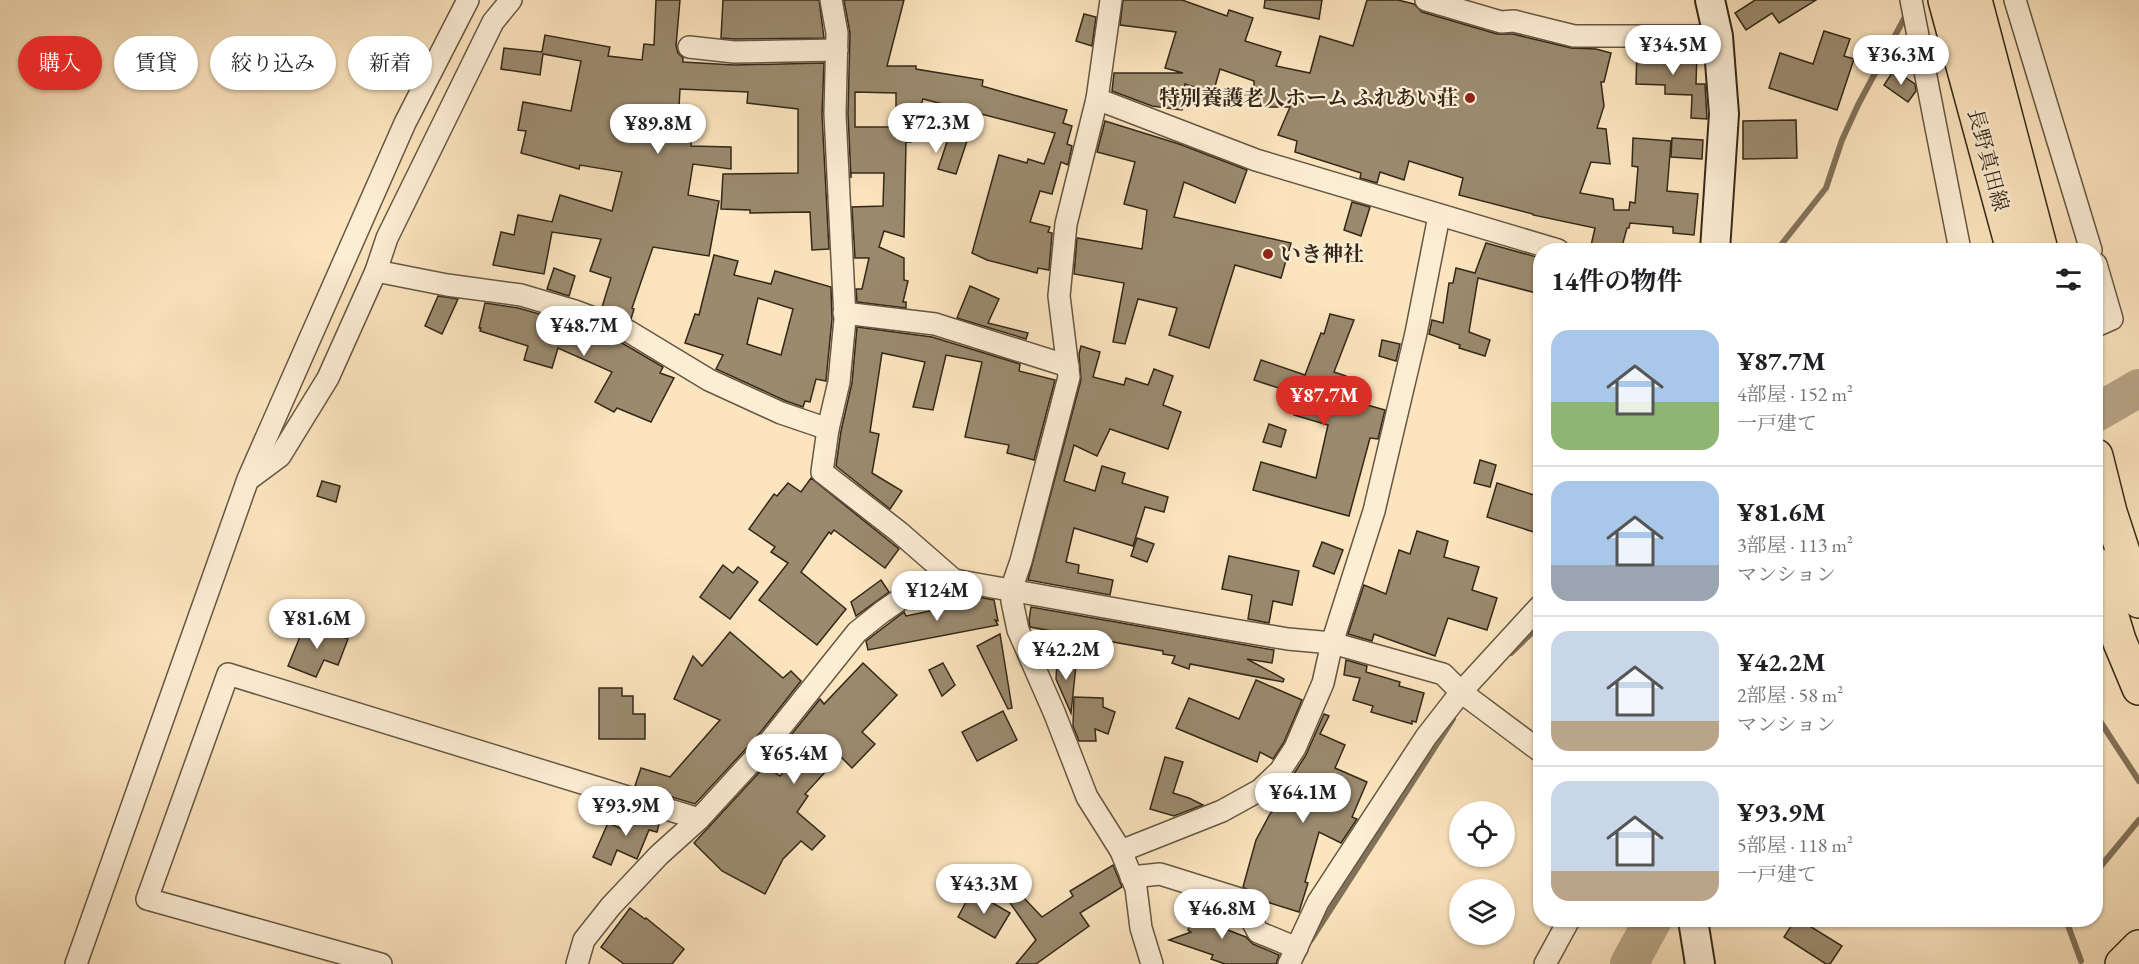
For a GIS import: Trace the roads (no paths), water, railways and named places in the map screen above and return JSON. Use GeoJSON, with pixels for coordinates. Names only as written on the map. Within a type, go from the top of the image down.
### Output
{"type":"FeatureCollection","features":[{"type":"Feature","properties":{"kind":"main road","name":"長野真田線"},"geometry":{"type":"LineString","coordinates":[[1945,0],[2011,243]]}},
{"type":"Feature","properties":{"kind":"main road","name":"長野真田線"},"geometry":{"type":"LineString","coordinates":[[1975,0],[2039,243]]}},
{"type":"Feature","properties":{"kind":"main road"},"geometry":{"type":"LineString","coordinates":[[2103,484],[2139,601]]}},
{"type":"Feature","properties":{"kind":"main road"},"geometry":{"type":"LineString","coordinates":[[2103,587],[2119,640],[2139,688]]}},
{"type":"Feature","properties":{"kind":"main road"},"geometry":{"type":"LineString","coordinates":[[2122,964],[2139,947]]}},
{"type":"Feature","properties":{"kind":"street"},"geometry":{"type":"LineString","coordinates":[[75,964],[248,479],[405,123],[468,0]]}},
{"type":"Feature","properties":{"kind":"street"},"geometry":{"type":"LineString","coordinates":[[248,479],[280,456],[328,378],[376,271],[387,238],[493,22],[511,0]]}},
{"type":"Feature","properties":{"kind":"street"},"geometry":{"type":"LineString","coordinates":[[831,0],[837,33],[835,114],[844,313],[840,382],[828,429],[822,472],[954,580]]}},
{"type":"Feature","properties":{"kind":"street"},"geometry":{"type":"LineString","coordinates":[[1111,0],[1097,99],[1066,224],[1059,296],[1069,377],[1021,561],[1011,590],[1018,630],[1054,712],[1087,797],[1121,851],[1136,888],[1142,928],[1152,964]]}},
{"type":"Feature","properties":{"kind":"street"},"geometry":{"type":"LineString","coordinates":[[1426,0],[1501,22],[1514,21],[1574,36],[1718,36]]}},
{"type":"Feature","properties":{"kind":"street"},"geometry":{"type":"LineString","coordinates":[[1710,0],[1718,36],[1724,114],[1715,243]]}},
{"type":"Feature","properties":{"kind":"street"},"geometry":{"type":"LineString","coordinates":[[1911,0],[1959,243]]}},
{"type":"Feature","properties":{"kind":"street"},"geometry":{"type":"LineString","coordinates":[[2015,0],[2089,243]]}},
{"type":"Feature","properties":{"kind":"street"},"geometry":{"type":"LineString","coordinates":[[690,47],[734,52],[837,50]]}},
{"type":"Feature","properties":{"kind":"street"},"geometry":{"type":"LineString","coordinates":[[1097,99],[1256,160],[1534,243]]}},
{"type":"Feature","properties":{"kind":"street"},"geometry":{"type":"LineString","coordinates":[[1121,851],[1222,811],[1260,790],[1280,771],[1295,748],[1323,683],[1332,643],[1377,501],[1416,333],[1440,216]]}},
{"type":"Feature","properties":{"kind":"street"},"geometry":{"type":"LineString","coordinates":[[376,271],[447,285],[521,295],[574,311],[628,331],[710,380],[781,413],[828,429]]}},
{"type":"Feature","properties":{"kind":"street"},"geometry":{"type":"LineString","coordinates":[[2103,288],[2112,319],[2103,323]]}},
{"type":"Feature","properties":{"kind":"street"},"geometry":{"type":"LineString","coordinates":[[844,313],[935,324],[1068,366]]}},
{"type":"Feature","properties":{"kind":"street"},"geometry":{"type":"LineString","coordinates":[[577,964],[584,940],[611,906],[659,855],[699,819],[765,747],[857,632],[911,592],[954,580],[1255,634],[1332,643],[1443,674],[1461,692],[1533,746]]}},
{"type":"Feature","properties":{"kind":"street"},"geometry":{"type":"LineString","coordinates":[[1131,877],[1160,874],[1240,899],[1258,932],[1293,956],[1318,902],[1425,736],[1461,692],[1533,614]]}},
{"type":"Feature","properties":{"kind":"street"},"geometry":{"type":"LineString","coordinates":[[381,964],[147,899],[228,674],[699,819]]}},
{"type":"Feature","properties":{"kind":"street"},"geometry":{"type":"LineString","coordinates":[[1545,964],[1565,927]]}},
{"type":"Feature","properties":{"kind":"street"},"geometry":{"type":"LineString","coordinates":[[1694,927],[1700,964]]}},
{"type":"Feature","properties":{"kind":"waterway"},"geometry":{"type":"LineString","coordinates":[[1783,243],[1826,188],[1842,140],[1858,105],[1905,17]]}},
{"type":"Feature","properties":{"kind":"waterway"},"geometry":{"type":"LineString","coordinates":[[2103,409],[2139,388]]}},
{"type":"Feature","properties":{"kind":"waterway"},"geometry":{"type":"LineString","coordinates":[[1511,653],[1533,632]]}},
{"type":"Feature","properties":{"kind":"waterway"},"geometry":{"type":"LineString","coordinates":[[1311,940],[1453,719]]}},
{"type":"Feature","properties":{"kind":"waterway"},"geometry":{"type":"LineString","coordinates":[[2103,726],[2139,781]]}},
{"type":"Feature","properties":{"kind":"waterway"},"geometry":{"type":"LineString","coordinates":[[2103,864],[2139,820]]}},
{"type":"Feature","properties":{"kind":"waterway"},"geometry":{"type":"LineString","coordinates":[[1629,964],[1649,927]]}},
{"type":"Feature","properties":{"kind":"waterway"},"geometry":{"type":"LineString","coordinates":[[2069,927],[2081,961]]}},
{"type":"Feature","properties":{"kind":"place","name":"特別養護老人ホーム ふれあい荘"},"geometry":{"type":"Point","coordinates":[1470,98]}},
{"type":"Feature","properties":{"kind":"place","name":"いき神社"},"geometry":{"type":"Point","coordinates":[1268,254]}}]}
